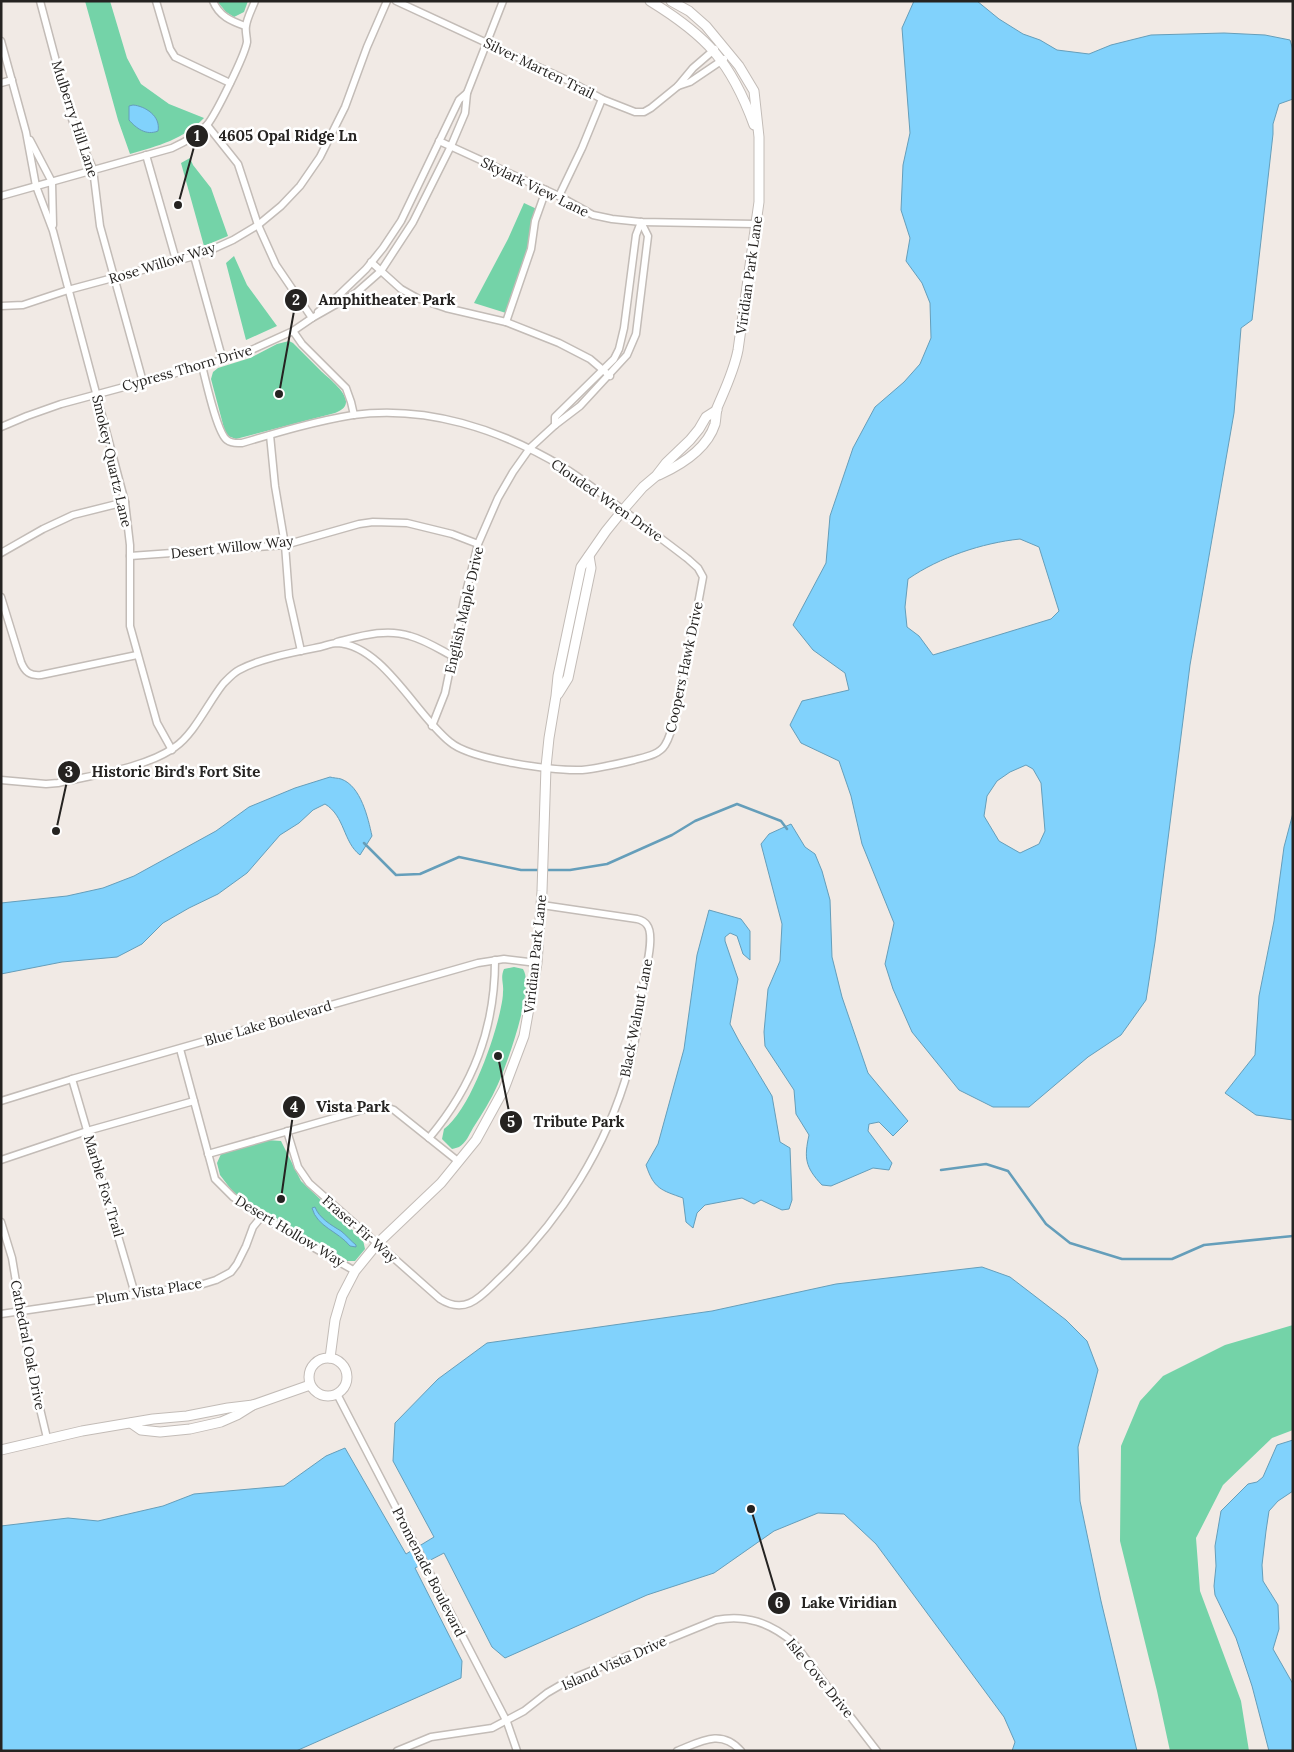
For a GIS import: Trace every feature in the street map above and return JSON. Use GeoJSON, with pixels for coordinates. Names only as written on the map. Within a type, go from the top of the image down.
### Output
{"type":"FeatureCollection","features":[{"type":"Feature","properties":{"kind":"street","name":"Mulberry Hill Lane"},"geometry":{"type":"LineString","coordinates":[[40,1],[69,110],[94,169],[100,226],[143,382]]}},
{"type":"Feature","properties":{"kind":"street"},"geometry":{"type":"LineString","coordinates":[[156,1],[170,49],[175,57],[230,83]]}},
{"type":"Feature","properties":{"kind":"street"},"geometry":{"type":"LineString","coordinates":[[213,1],[216,9],[228,19],[246,26]]}},
{"type":"Feature","properties":{"kind":"street"},"geometry":{"type":"LineString","coordinates":[[1,196],[185,142],[207,125],[230,83],[247,43],[246,26],[255,1]]}},
{"type":"Feature","properties":{"kind":"street","name":"Rose Willow Way"},"geometry":{"type":"LineString","coordinates":[[1,306],[23,305],[68,290],[194,256],[226,244],[258,225],[281,206],[300,186],[320,157],[344,107],[367,46],[387,1]]}},
{"type":"Feature","properties":{"kind":"street","name":"Silver Marten Trail"},"geometry":{"type":"LineString","coordinates":[[396,1],[571,82],[602,99],[635,112],[644,112],[651,108],[678,86],[693,68],[714,50],[720,42]]}},
{"type":"Feature","properties":{"kind":"street","name":"Cypress Thorn Drive"},"geometry":{"type":"LineString","coordinates":[[1,427],[27,416],[97,394],[223,361],[293,331],[356,293],[381,271],[414,222],[465,113],[467,93],[503,1]]}},
{"type":"Feature","properties":{"kind":"street","name":"Viridian Park Lane"},"geometry":{"type":"LineString","coordinates":[[650,1],[686,25],[714,50],[734,78],[759,136]]}},
{"type":"Feature","properties":{"kind":"street","name":"Viridian Park Lane"},"geometry":{"type":"LineString","coordinates":[[330,1358],[335,1320],[342,1296],[355,1270],[377,1244],[441,1182],[476,1140],[511,1073],[528,1018],[537,963],[542,905],[546,767],[556,696],[568,678],[591,568],[590,556],[601,537],[643,487],[656,476],[675,468],[699,448],[715,424],[716,410],[728,386],[736,359],[759,202],[759,136],[754,91],[730,54],[706,26],[689,11],[671,1]]}},
{"type":"Feature","properties":{"kind":"street","name":"Smokey Quartz Lane"},"geometry":{"type":"LineString","coordinates":[[1,41],[26,132],[36,186],[53,231],[125,502],[129,529],[130,626],[157,723],[172,750]]}},
{"type":"Feature","properties":{"kind":"street","name":"Silver Marten Trail"},"geometry":{"type":"LineString","coordinates":[[678,86],[690,82],[730,54]]}},
{"type":"Feature","properties":{"kind":"street"},"geometry":{"type":"LineString","coordinates":[[1,83],[12,80]]}},
{"type":"Feature","properties":{"kind":"street","name":"Cypress Thorn Drive"},"geometry":{"type":"LineString","coordinates":[[312,318],[320,309],[338,296],[372,262],[383,248],[400,221],[459,100],[467,93]]}},
{"type":"Feature","properties":{"kind":"street"},"geometry":{"type":"LineString","coordinates":[[559,196],[582,148],[602,99]]}},
{"type":"Feature","properties":{"kind":"street"},"geometry":{"type":"LineString","coordinates":[[207,125],[238,164],[258,225],[276,265],[312,318]]}},
{"type":"Feature","properties":{"kind":"street","name":"Smokey Quartz Lane"},"geometry":{"type":"LineString","coordinates":[[26,132],[52,182],[53,231]]}},
{"type":"Feature","properties":{"kind":"street","name":"Skylark View Lane"},"geometry":{"type":"LineString","coordinates":[[439,141],[559,196],[593,215],[641,222],[755,224]]}},
{"type":"Feature","properties":{"kind":"street"},"geometry":{"type":"LineString","coordinates":[[146,155],[176,260]]}},
{"type":"Feature","properties":{"kind":"street"},"geometry":{"type":"LineString","coordinates":[[506,322],[531,250],[536,221],[546,190]]}},
{"type":"Feature","properties":{"kind":"street","name":"English Maple Drive"},"geometry":{"type":"LineString","coordinates":[[554,425],[555,417],[603,370],[619,349],[624,328],[636,235],[641,222]]}},
{"type":"Feature","properties":{"kind":"street","name":"English Maple Drive"},"geometry":{"type":"LineString","coordinates":[[432,726],[445,693],[478,544],[498,498],[530,448],[554,425],[580,406],[627,356],[636,334],[648,236],[641,222]]}},
{"type":"Feature","properties":{"kind":"street"},"geometry":{"type":"LineString","coordinates":[[194,256],[223,361]]}},
{"type":"Feature","properties":{"kind":"street"},"geometry":{"type":"LineString","coordinates":[[372,262],[401,289],[417,298],[446,308],[506,322],[559,343],[590,359],[610,376]]}},
{"type":"Feature","properties":{"kind":"street","name":"Rose Willow Way"},"geometry":{"type":"LineString","coordinates":[[1,310],[12,305]]}},
{"type":"Feature","properties":{"kind":"street"},"geometry":{"type":"LineString","coordinates":[[293,331],[302,344],[346,388],[354,415]]}},
{"type":"Feature","properties":{"kind":"street","name":"Clouded Wren Drive"},"geometry":{"type":"LineString","coordinates":[[202,366],[220,431],[227,440],[234,443],[242,443],[354,415],[401,414],[451,420],[487,430],[530,448],[563,467],[688,559],[698,568],[703,578]]}},
{"type":"Feature","properties":{"kind":"street"},"geometry":{"type":"LineString","coordinates":[[270,435],[285,545],[289,597],[301,650]]}},
{"type":"Feature","properties":{"kind":"street"},"geometry":{"type":"LineString","coordinates":[[1,554],[43,529],[74,516],[125,502]]}},
{"type":"Feature","properties":{"kind":"street","name":"Desert Willow Way"},"geometry":{"type":"LineString","coordinates":[[130,556],[285,545],[359,524],[373,522],[407,523],[452,534],[478,544]]}},
{"type":"Feature","properties":{"kind":"street","name":"Coopers Hawk Drive"},"geometry":{"type":"LineString","coordinates":[[1,780],[40,784],[58,783],[156,758],[172,750],[186,736],[217,692],[233,674],[250,665],[301,650],[336,643],[361,650],[373,658],[396,681],[432,726],[452,744],[465,751],[515,762],[579,770],[593,769],[642,758],[663,748],[670,734],[680,694],[703,578]]}},
{"type":"Feature","properties":{"kind":"street"},"geometry":{"type":"LineString","coordinates":[[1,597],[20,662],[23,668],[31,675],[41,675],[137,655]]}},
{"type":"Feature","properties":{"kind":"street"},"geometry":{"type":"LineString","coordinates":[[336,643],[377,633],[402,634],[428,643],[452,656]]}},
{"type":"Feature","properties":{"kind":"street","name":"Black Walnut Lane"},"geometry":{"type":"LineString","coordinates":[[457,1306],[473,1302],[499,1279],[534,1244],[563,1206],[588,1165],[605,1131],[622,1088],[633,1048],[650,940],[647,925],[637,919],[542,905]]}},
{"type":"Feature","properties":{"kind":"street"},"geometry":{"type":"LineString","coordinates":[[429,1138],[455,1104],[473,1072],[480,1054],[491,1014],[495,960]]}},
{"type":"Feature","properties":{"kind":"street","name":"Blue Lake Boulevard"},"geometry":{"type":"LineString","coordinates":[[1,1101],[72,1079],[495,960],[537,963]]}},
{"type":"Feature","properties":{"kind":"street","name":"Desert Hollow Way"},"geometry":{"type":"LineString","coordinates":[[180,1049],[216,1179],[232,1197],[295,1237],[355,1270]]}},
{"type":"Feature","properties":{"kind":"street","name":"Marble Fox Trail"},"geometry":{"type":"LineString","coordinates":[[72,1079],[135,1294]]}},
{"type":"Feature","properties":{"kind":"street"},"geometry":{"type":"LineString","coordinates":[[1,1160],[87,1131],[194,1101]]}},
{"type":"Feature","properties":{"kind":"street"},"geometry":{"type":"LineString","coordinates":[[208,1154],[369,1108],[383,1106],[394,1110],[458,1162]]}},
{"type":"Feature","properties":{"kind":"street","name":"Fraser Fir Way"},"geometry":{"type":"LineString","coordinates":[[287,1131],[298,1167],[309,1183],[440,1299],[450,1305],[457,1306]]}},
{"type":"Feature","properties":{"kind":"street","name":"Plum Vista Place"},"geometry":{"type":"LineString","coordinates":[[1,1314],[200,1285],[225,1276],[237,1264],[253,1227],[262,1216]]}},
{"type":"Feature","properties":{"kind":"street","name":"Cathedral Oak Drive"},"geometry":{"type":"LineString","coordinates":[[1,1222],[12,1258],[31,1371],[46,1438]]}},
{"type":"Feature","properties":{"kind":"street"},"geometry":{"type":"LineString","coordinates":[[330,1358],[340,1363],[347,1376],[345,1386],[332,1396],[322,1395],[313,1389],[310,1385],[309,1375],[313,1366],[321,1360],[330,1358]]}},
{"type":"Feature","properties":{"kind":"street"},"geometry":{"type":"LineString","coordinates":[[1,1450],[82,1430],[253,1405],[310,1385]]}},
{"type":"Feature","properties":{"kind":"street","name":"Promenade Boulevard"},"geometry":{"type":"LineString","coordinates":[[337,1394],[507,1722],[517,1751]]}},
{"type":"Feature","properties":{"kind":"street"},"geometry":{"type":"LineString","coordinates":[[130,1424],[141,1430],[160,1432],[190,1429],[221,1422],[253,1405]]}},
{"type":"Feature","properties":{"kind":"street","name":"Island Vista Drive"},"geometry":{"type":"LineString","coordinates":[[397,1751],[431,1737],[481,1731],[507,1722],[548,1693],[584,1673],[716,1620],[738,1617],[752,1619]]}},
{"type":"Feature","properties":{"kind":"street","name":"Isle Cove Drive"},"geometry":{"type":"LineString","coordinates":[[752,1619],[774,1628],[793,1642],[876,1751]]}},
{"type":"Feature","properties":{"kind":"street"},"geometry":{"type":"LineString","coordinates":[[677,1751],[704,1740],[720,1738],[728,1740],[741,1751]]}},
{"type":"Feature","properties":{"kind":"green space"},"geometry":{"type":"Polygon","coordinates":[[[85,1],[110,1],[127,58],[141,84],[169,104],[204,118],[179,137],[130,154],[118,120],[85,1]]]}},
{"type":"Feature","properties":{"kind":"green space"},"geometry":{"type":"Polygon","coordinates":[[[217,1],[248,1],[244,12],[234,17],[226,12],[217,1]]]}},
{"type":"Feature","properties":{"kind":"green space"},"geometry":{"type":"Polygon","coordinates":[[[190,158],[193,165],[211,188],[228,236],[204,246],[181,163],[190,158]]]}},
{"type":"Feature","properties":{"kind":"green space"},"geometry":{"type":"Polygon","coordinates":[[[524,203],[541,211],[526,275],[512,315],[474,303],[508,239],[524,203]]]}},
{"type":"Feature","properties":{"kind":"green space"},"geometry":{"type":"Polygon","coordinates":[[[234,256],[247,285],[277,326],[246,340],[226,263],[234,256]]]}},
{"type":"Feature","properties":{"kind":"green space"},"geometry":{"type":"Polygon","coordinates":[[[289,341],[337,385],[345,398],[346,403],[343,409],[335,413],[236,439],[228,436],[225,432],[211,379],[213,372],[218,368],[250,358],[277,344],[289,341]]]}},
{"type":"Feature","properties":{"kind":"green space"},"geometry":{"type":"Polygon","coordinates":[[[514,967],[523,969],[526,978],[525,992],[523,1008],[507,1060],[492,1096],[467,1139],[458,1147],[452,1149],[442,1139],[444,1129],[454,1120],[463,1106],[480,1072],[501,1007],[503,972],[504,969],[514,967]]]}},
{"type":"Feature","properties":{"kind":"green space"},"geometry":{"type":"Polygon","coordinates":[[[267,1140],[281,1141],[301,1181],[363,1240],[365,1249],[355,1261],[345,1261],[252,1206],[233,1192],[220,1175],[217,1163],[221,1154],[267,1140]]]}},
{"type":"Feature","properties":{"kind":"green space"},"geometry":{"type":"Polygon","coordinates":[[[1293,1325],[1293,1430],[1272,1438],[1223,1485],[1196,1538],[1200,1591],[1241,1701],[1249,1751],[1170,1751],[1120,1541],[1121,1446],[1140,1401],[1163,1376],[1225,1345],[1293,1325]]]}},
{"type":"Feature","properties":{"kind":"water"},"geometry":{"type":"Polygon","coordinates":[[[914,1],[977,1],[999,19],[1023,34],[1040,40],[1057,50],[1089,54],[1111,45],[1151,35],[1224,33],[1265,35],[1290,40],[1293,50],[1293,99],[1279,104],[1273,124],[1252,320],[1241,328],[1234,413],[1190,665],[1146,1000],[1121,1035],[1088,1057],[1029,1107],[993,1107],[959,1090],[912,1032],[893,989],[885,964],[894,923],[862,844],[851,796],[839,761],[801,743],[790,725],[802,701],[849,690],[845,673],[813,650],[793,625],[826,563],[830,516],[853,448],[875,407],[904,382],[920,364],[931,338],[930,303],[922,283],[906,261],[910,238],[901,210],[903,165],[910,133],[902,28],[914,1]],[[1020,539],[962,552],[920,571],[908,579],[905,607],[907,627],[919,636],[933,655],[1051,619],[1059,611],[1039,547],[1020,539]],[[1026,765],[1010,772],[997,781],[987,796],[984,816],[999,841],[1020,853],[1039,844],[1045,831],[1041,783],[1033,769],[1026,765]]]}},
{"type":"Feature","properties":{"kind":"water"},"geometry":{"type":"Polygon","coordinates":[[[129,106],[142,107],[155,116],[158,131],[145,132],[129,120],[129,106]]]}},
{"type":"Feature","properties":{"kind":"water"},"geometry":{"type":"Polygon","coordinates":[[[330,777],[341,779],[348,783],[359,795],[372,836],[360,855],[354,850],[337,815],[325,804],[313,810],[299,823],[280,835],[247,873],[218,894],[163,923],[142,944],[117,957],[62,962],[1,974],[1,903],[67,896],[103,888],[134,876],[216,831],[249,807],[295,788],[330,777]]]}},
{"type":"Feature","properties":{"kind":"water"},"geometry":{"type":"Polygon","coordinates":[[[1293,813],[1293,1120],[1256,1115],[1225,1093],[1255,1055],[1259,996],[1274,921],[1284,847],[1293,813]]]}},
{"type":"Feature","properties":{"kind":"water"},"geometry":{"type":"Polygon","coordinates":[[[791,824],[805,847],[815,854],[822,871],[830,900],[832,957],[842,997],[868,1073],[908,1121],[893,1136],[879,1122],[869,1124],[868,1131],[892,1163],[889,1170],[873,1168],[831,1186],[822,1185],[809,1167],[806,1156],[809,1135],[796,1114],[794,1090],[765,1046],[764,1032],[768,989],[780,961],[782,924],[761,844],[769,834],[791,824]]]}},
{"type":"Feature","properties":{"kind":"water"},"geometry":{"type":"Polygon","coordinates":[[[709,910],[741,919],[750,931],[750,960],[743,954],[737,936],[730,933],[725,937],[738,979],[730,1024],[772,1096],[780,1142],[790,1148],[792,1200],[789,1209],[782,1210],[761,1200],[754,1204],[742,1198],[705,1205],[697,1213],[693,1228],[686,1222],[683,1198],[659,1188],[652,1179],[646,1165],[658,1144],[684,1049],[697,955],[709,910]]]}},
{"type":"Feature","properties":{"kind":"water"},"geometry":{"type":"Polygon","coordinates":[[[315,1207],[322,1218],[343,1233],[356,1247],[350,1246],[318,1220],[312,1208],[315,1207]]]}},
{"type":"Feature","properties":{"kind":"water"},"geometry":{"type":"Polygon","coordinates":[[[982,1267],[1010,1277],[1066,1320],[1087,1341],[1098,1370],[1078,1447],[1080,1501],[1101,1601],[1137,1751],[1012,1751],[1015,1742],[1004,1717],[876,1544],[844,1514],[818,1513],[774,1531],[714,1573],[647,1595],[505,1658],[492,1647],[444,1553],[415,1568],[462,1661],[461,1678],[296,1751],[1,1751],[1,1526],[68,1518],[98,1521],[163,1506],[194,1494],[284,1486],[326,1456],[345,1448],[406,1554],[434,1537],[393,1461],[395,1423],[438,1379],[487,1343],[712,1311],[836,1284],[982,1267]]]}},
{"type":"Feature","properties":{"kind":"water"},"geometry":{"type":"Polygon","coordinates":[[[1293,1440],[1293,1491],[1278,1501],[1269,1511],[1262,1565],[1263,1581],[1278,1605],[1279,1629],[1273,1649],[1293,1684],[1293,1751],[1269,1751],[1252,1686],[1236,1638],[1215,1595],[1215,1546],[1221,1511],[1248,1484],[1257,1482],[1263,1477],[1277,1445],[1293,1440]]]}},
{"type":"Feature","properties":{"kind":"waterway"},"geometry":{"type":"LineString","coordinates":[[364,843],[396,875],[420,874],[459,857],[521,870],[570,870],[607,864],[672,835],[695,821],[737,804],[781,821],[787,829]]}},
{"type":"Feature","properties":{"kind":"waterway"},"geometry":{"type":"LineString","coordinates":[[941,1170],[986,1164],[1008,1171],[1046,1224],[1070,1243],[1122,1259],[1172,1259],[1204,1245],[1293,1236]]}},
{"type":"Feature","properties":{"kind":"place","name":"4605 Opal Ridge Ln"},"geometry":{"type":"Point","coordinates":[178,205]}},
{"type":"Feature","properties":{"kind":"place","name":"Amphitheater Park"},"geometry":{"type":"Point","coordinates":[279,394]}},
{"type":"Feature","properties":{"kind":"place","name":"Historic Bird's Fort Site"},"geometry":{"type":"Point","coordinates":[56,831]}},
{"type":"Feature","properties":{"kind":"place","name":"Tribute Park"},"geometry":{"type":"Point","coordinates":[498,1056]}},
{"type":"Feature","properties":{"kind":"place","name":"Vista Park"},"geometry":{"type":"Point","coordinates":[281,1199]}},
{"type":"Feature","properties":{"kind":"place","name":"Lake Viridian"},"geometry":{"type":"Point","coordinates":[751,1509]}}]}
